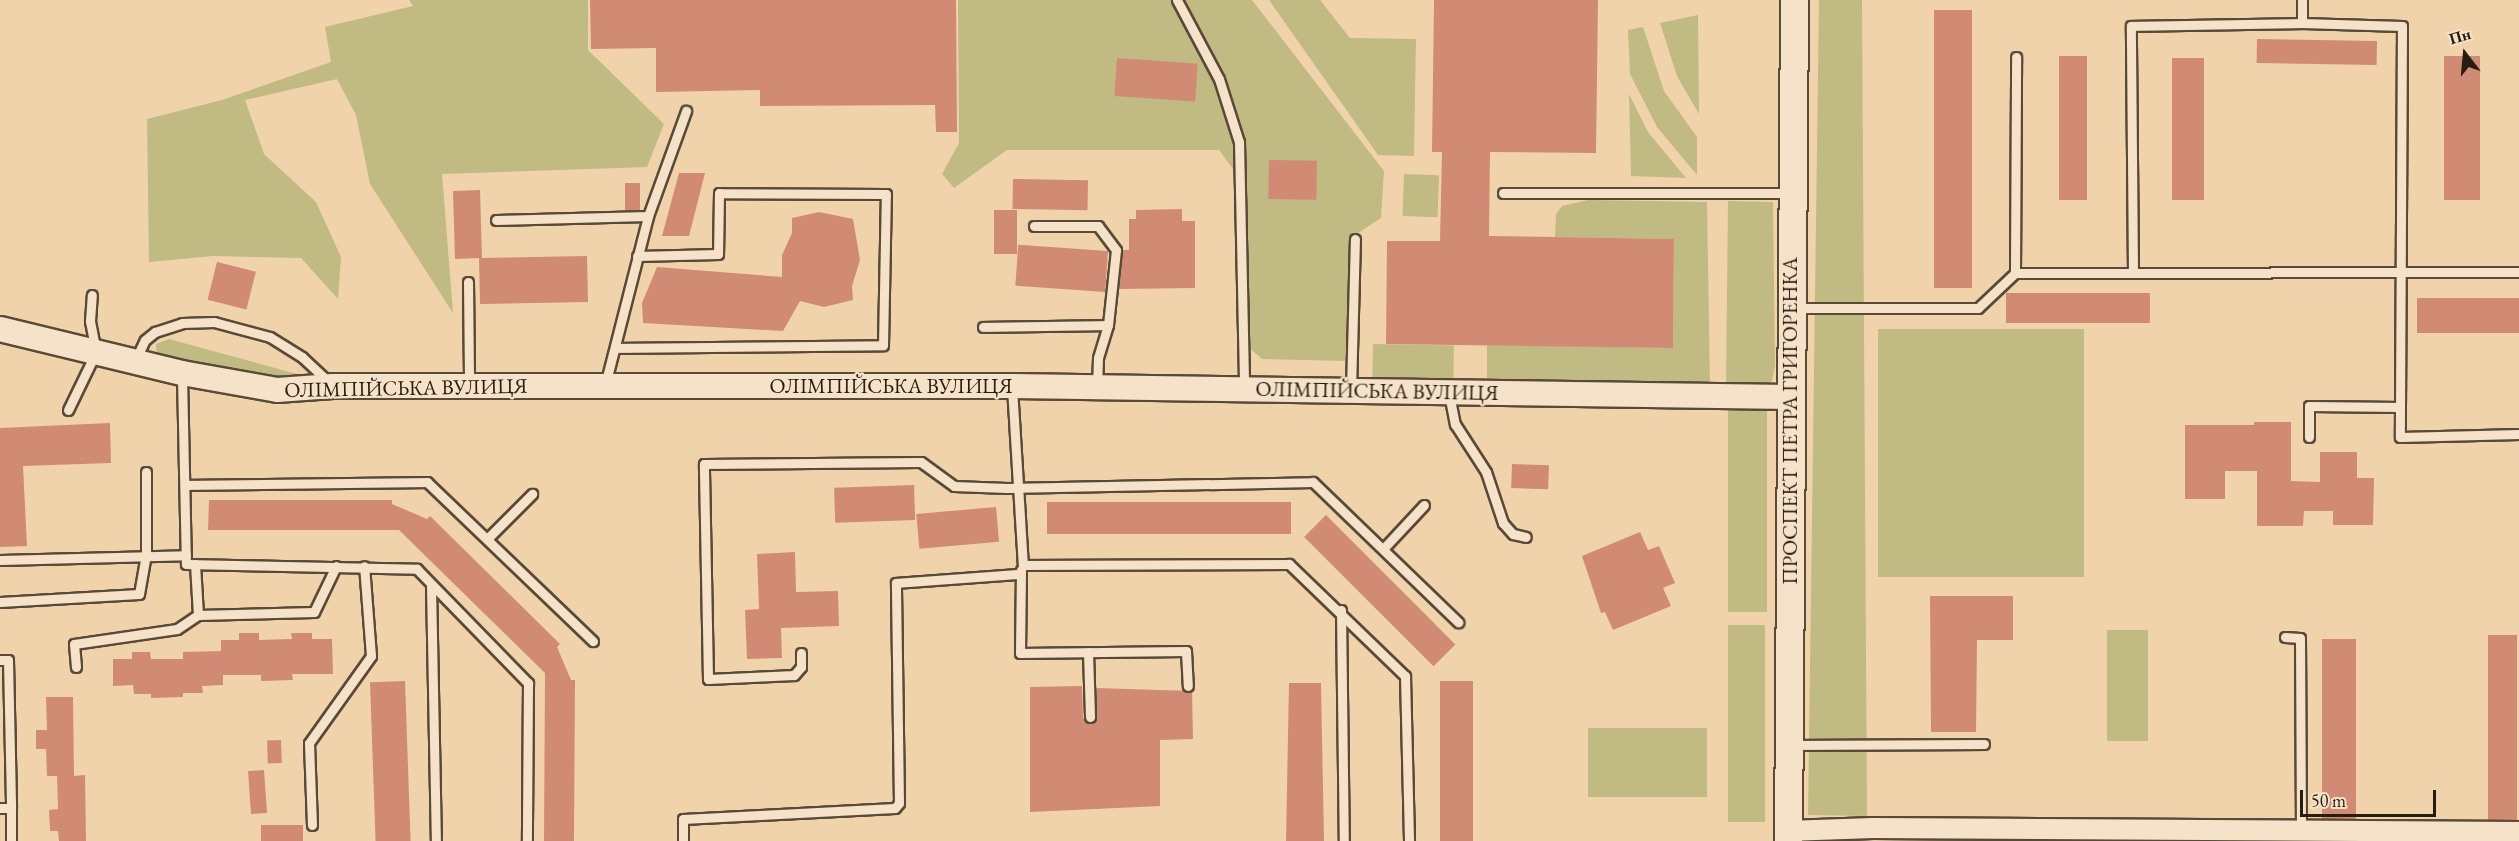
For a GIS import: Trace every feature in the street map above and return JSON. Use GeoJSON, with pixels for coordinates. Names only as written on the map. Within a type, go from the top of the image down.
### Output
{"type":"FeatureCollection","features":[{"type":"Feature","properties":{"kind":"main road","name":"ПРОСПЕКТ ПЕТРА ГРИГОРЕНКА"},"geometry":{"type":"LineString","coordinates":[[1787,836],[1794,0]]}},
{"type":"Feature","properties":{"kind":"street","name":"ОЛІМПІЙСЬКА ВУЛИЦЯ"},"geometry":{"type":"LineString","coordinates":[[0,329],[182,373],[261,389],[333,386],[1012,386],[1790,397]]}},
{"type":"Feature","properties":{"kind":"street"},"geometry":{"type":"LineString","coordinates":[[1787,836],[2090,835],[2166,823],[2435,836],[2519,832]]}},
{"type":"Feature","properties":{"kind":"lane"},"geometry":{"type":"LineString","coordinates":[[1177,0],[1219,79],[1239,142],[1244,389]]}},
{"type":"Feature","properties":{"kind":"lane"},"geometry":{"type":"LineString","coordinates":[[2302,0],[2302,23]]}},
{"type":"Feature","properties":{"kind":"lane"},"geometry":{"type":"LineString","coordinates":[[2133,273],[2131,26],[2302,23],[2402,26],[2400,437],[2519,434]]}},
{"type":"Feature","properties":{"kind":"lane"},"geometry":{"type":"LineString","coordinates":[[2015,273],[2016,57]]}},
{"type":"Feature","properties":{"kind":"lane"},"geometry":{"type":"LineString","coordinates":[[604,387],[648,216],[686,111]]}},
{"type":"Feature","properties":{"kind":"lane"},"geometry":{"type":"LineString","coordinates":[[615,348],[883,345],[886,194],[719,193],[718,254],[637,256]]}},
{"type":"Feature","properties":{"kind":"lane"},"geometry":{"type":"LineString","coordinates":[[1503,193],[1792,193]]}},
{"type":"Feature","properties":{"kind":"lane"},"geometry":{"type":"LineString","coordinates":[[496,220],[648,216]]}},
{"type":"Feature","properties":{"kind":"lane"},"geometry":{"type":"LineString","coordinates":[[1034,226],[1098,226],[1116,250],[1108,325],[1098,358],[1097,387]]}},
{"type":"Feature","properties":{"kind":"lane"},"geometry":{"type":"LineString","coordinates":[[1351,390],[1355,240]]}},
{"type":"Feature","properties":{"kind":"lane"},"geometry":{"type":"LineString","coordinates":[[1791,308],[1978,308],[2015,273],[2519,272]]}},
{"type":"Feature","properties":{"kind":"lane"},"geometry":{"type":"LineString","coordinates":[[468,282],[469,386]]}},
{"type":"Feature","properties":{"kind":"lane"},"geometry":{"type":"LineString","coordinates":[[68,410],[96,352],[90,321],[92,295]]}},
{"type":"Feature","properties":{"kind":"lane"},"geometry":{"type":"LineString","coordinates":[[135,361],[145,340],[161,329],[182,323],[225,323],[282,344],[333,386]]}},
{"type":"Feature","properties":{"kind":"lane"},"geometry":{"type":"LineString","coordinates":[[983,327],[1108,325]]}},
{"type":"Feature","properties":{"kind":"lane"},"geometry":{"type":"LineString","coordinates":[[182,373],[186,564],[364,566],[417,569],[528,683],[527,841]]}},
{"type":"Feature","properties":{"kind":"lane"},"geometry":{"type":"LineString","coordinates":[[1012,386],[1022,570],[1020,653],[1186,651],[1188,686]]}},
{"type":"Feature","properties":{"kind":"lane"},"geometry":{"type":"LineString","coordinates":[[1448,392],[1455,424],[1486,472],[1503,523],[1513,534],[1526,537]]}},
{"type":"Feature","properties":{"kind":"lane"},"geometry":{"type":"LineString","coordinates":[[2309,437],[2309,406],[2400,407]]}},
{"type":"Feature","properties":{"kind":"lane"},"geometry":{"type":"LineString","coordinates":[[801,653],[801,667],[794,675],[708,679],[704,464],[921,462],[954,486],[1018,488],[1313,482],[1458,622]]}},
{"type":"Feature","properties":{"kind":"lane"},"geometry":{"type":"LineString","coordinates":[[0,602],[139,594],[146,556],[146,472]]}},
{"type":"Feature","properties":{"kind":"lane"},"geometry":{"type":"LineString","coordinates":[[185,485],[427,482],[593,641]]}},
{"type":"Feature","properties":{"kind":"lane"},"geometry":{"type":"LineString","coordinates":[[487,539],[532,494]]}},
{"type":"Feature","properties":{"kind":"lane"},"geometry":{"type":"LineString","coordinates":[[1383,549],[1424,505]]}},
{"type":"Feature","properties":{"kind":"lane"},"geometry":{"type":"LineString","coordinates":[[0,560],[186,555]]}},
{"type":"Feature","properties":{"kind":"lane"},"geometry":{"type":"LineString","coordinates":[[195,564],[198,615]]}},
{"type":"Feature","properties":{"kind":"lane"},"geometry":{"type":"LineString","coordinates":[[683,841],[683,819],[895,808],[899,803],[896,583],[1022,570],[1289,564],[1341,610],[1405,675],[1409,841]]}},
{"type":"Feature","properties":{"kind":"lane"},"geometry":{"type":"LineString","coordinates":[[76,667],[74,644],[177,629],[198,615],[314,612],[336,566]]}},
{"type":"Feature","properties":{"kind":"lane"},"geometry":{"type":"LineString","coordinates":[[312,825],[309,743],[370,656],[364,566]]}},
{"type":"Feature","properties":{"kind":"lane"},"geometry":{"type":"LineString","coordinates":[[431,585],[436,841]]}},
{"type":"Feature","properties":{"kind":"lane"},"geometry":{"type":"LineString","coordinates":[[1341,610],[1344,841]]}},
{"type":"Feature","properties":{"kind":"lane"},"geometry":{"type":"LineString","coordinates":[[2285,637],[2300,638],[2301,830]]}},
{"type":"Feature","properties":{"kind":"lane"},"geometry":{"type":"LineString","coordinates":[[1088,652],[1090,717]]}},
{"type":"Feature","properties":{"kind":"lane"},"geometry":{"type":"LineString","coordinates":[[0,660],[8,660],[11,841]]}},
{"type":"Feature","properties":{"kind":"lane"},"geometry":{"type":"LineString","coordinates":[[1789,745],[1984,744]]}},
{"type":"Feature","properties":{"kind":"lane"},"geometry":{"type":"LineString","coordinates":[[0,808],[11,808]]}},
{"type":"Feature","properties":{"kind":"shaded area"},"geometry":{"type":"Polygon","coordinates":[[[409,0],[588,0],[588,50],[664,124],[647,167],[442,174],[453,313],[370,184],[356,115],[337,79],[245,100],[264,154],[316,202],[341,257],[338,299],[301,258],[213,256],[149,262],[147,119],[222,100],[331,62],[325,27],[413,6],[409,0]]]}},
{"type":"Feature","properties":{"kind":"shaded area"},"geometry":{"type":"Polygon","coordinates":[[[958,0],[1252,0],[1384,171],[1381,218],[1352,237],[1349,361],[1262,359],[1237,337],[1233,169],[1219,150],[1007,150],[954,188],[942,174],[959,143],[958,0]]]}},
{"type":"Feature","properties":{"kind":"shaded area"},"geometry":{"type":"Polygon","coordinates":[[[1269,0],[1320,0],[1350,38],[1416,39],[1414,156],[1378,155],[1269,0]]]}},
{"type":"Feature","properties":{"kind":"shaded area"},"geometry":{"type":"Polygon","coordinates":[[[1819,0],[1862,0],[1867,816],[1808,815],[1819,0]]]}},
{"type":"Feature","properties":{"kind":"shaded area"},"geometry":{"type":"Polygon","coordinates":[[[1698,15],[1699,114],[1677,76],[1660,23],[1698,15]]]}},
{"type":"Feature","properties":{"kind":"shaded area"},"geometry":{"type":"Polygon","coordinates":[[[1643,27],[1664,91],[1697,137],[1697,175],[1657,127],[1630,74],[1628,30],[1643,27]]]}},
{"type":"Feature","properties":{"kind":"shaded area"},"geometry":{"type":"Polygon","coordinates":[[[1629,94],[1648,132],[1686,178],[1631,176],[1629,94]]]}},
{"type":"Feature","properties":{"kind":"shaded area"},"geometry":{"type":"Polygon","coordinates":[[[1404,174],[1439,175],[1438,217],[1403,216],[1404,174]]]}},
{"type":"Feature","properties":{"kind":"shaded area"},"geometry":{"type":"Polygon","coordinates":[[[1588,200],[1707,202],[1710,386],[1487,382],[1487,345],[1673,348],[1674,239],[1555,237],[1556,214],[1562,206],[1588,200]]]}},
{"type":"Feature","properties":{"kind":"shaded area"},"geometry":{"type":"Polygon","coordinates":[[[1728,201],[1773,202],[1775,366],[1772,381],[1767,385],[1726,385],[1728,201]]]}},
{"type":"Feature","properties":{"kind":"shaded area"},"geometry":{"type":"Polygon","coordinates":[[[1878,329],[2084,329],[2084,577],[1878,577],[1878,329]]]}},
{"type":"Feature","properties":{"kind":"shaded area"},"geometry":{"type":"Polygon","coordinates":[[[169,339],[297,374],[300,378],[295,383],[157,356],[156,344],[169,339]]]}},
{"type":"Feature","properties":{"kind":"shaded area"},"geometry":{"type":"Polygon","coordinates":[[[1373,344],[1454,345],[1453,380],[1372,379],[1373,344]]]}},
{"type":"Feature","properties":{"kind":"shaded area"},"geometry":{"type":"Polygon","coordinates":[[[1728,408],[1767,408],[1767,612],[1728,612],[1728,408]]]}},
{"type":"Feature","properties":{"kind":"shaded area"},"geometry":{"type":"Polygon","coordinates":[[[1728,625],[1765,625],[1765,822],[1728,822],[1728,625]]]}},
{"type":"Feature","properties":{"kind":"shaded area"},"geometry":{"type":"Polygon","coordinates":[[[2107,630],[2148,630],[2148,741],[2107,741],[2107,630]]]}},
{"type":"Feature","properties":{"kind":"shaded area"},"geometry":{"type":"Polygon","coordinates":[[[1588,728],[1707,728],[1707,797],[1588,797],[1588,728]]]}},
{"type":"Feature","properties":{"kind":"building"},"geometry":{"type":"Polygon","coordinates":[[[590,0],[956,0],[957,132],[936,132],[935,105],[760,106],[760,90],[656,92],[656,48],[591,49],[590,0]]]}},
{"type":"Feature","properties":{"kind":"building"},"geometry":{"type":"Polygon","coordinates":[[[1434,0],[1598,0],[1596,153],[1490,152],[1489,236],[1674,239],[1673,348],[1386,344],[1387,241],[1440,241],[1442,152],[1432,152],[1434,0]]]}},
{"type":"Feature","properties":{"kind":"building"},"geometry":{"type":"Polygon","coordinates":[[[1934,10],[1972,10],[1972,288],[1934,288],[1934,10]]]}},
{"type":"Feature","properties":{"kind":"building"},"geometry":{"type":"Polygon","coordinates":[[[2257,39],[2377,41],[2377,65],[2257,63],[2257,39]]]}},
{"type":"Feature","properties":{"kind":"building"},"geometry":{"type":"Polygon","coordinates":[[[2059,56],[2087,56],[2087,200],[2059,200],[2059,56]]]}},
{"type":"Feature","properties":{"kind":"building"},"geometry":{"type":"Polygon","coordinates":[[[2444,56],[2480,56],[2480,200],[2444,200],[2444,56]]]}},
{"type":"Feature","properties":{"kind":"building"},"geometry":{"type":"Polygon","coordinates":[[[1117,58],[1198,64],[1195,102],[1114,96],[1117,58]]]}},
{"type":"Feature","properties":{"kind":"building"},"geometry":{"type":"Polygon","coordinates":[[[2172,58],[2204,58],[2204,200],[2172,200],[2172,58]]]}},
{"type":"Feature","properties":{"kind":"building"},"geometry":{"type":"Polygon","coordinates":[[[1269,160],[1317,161],[1316,200],[1268,199],[1269,160]]]}},
{"type":"Feature","properties":{"kind":"building"},"geometry":{"type":"Polygon","coordinates":[[[679,173],[705,173],[689,236],[662,236],[679,173]]]}},
{"type":"Feature","properties":{"kind":"building"},"geometry":{"type":"Polygon","coordinates":[[[1013,179],[1088,180],[1087,210],[1012,209],[1013,179]]]}},
{"type":"Feature","properties":{"kind":"building"},"geometry":{"type":"Polygon","coordinates":[[[625,183],[640,183],[640,210],[625,210],[625,183]]]}},
{"type":"Feature","properties":{"kind":"building"},"geometry":{"type":"Polygon","coordinates":[[[480,190],[482,258],[587,256],[588,302],[480,304],[479,258],[455,259],[453,191],[480,190]]]}},
{"type":"Feature","properties":{"kind":"building"},"geometry":{"type":"Polygon","coordinates":[[[1182,209],[1182,221],[1195,221],[1195,288],[1119,289],[1123,250],[1129,250],[1129,219],[1136,219],[1136,210],[1182,209]]]}},
{"type":"Feature","properties":{"kind":"building"},"geometry":{"type":"Polygon","coordinates":[[[994,210],[1017,210],[1017,254],[994,254],[994,210]]]}},
{"type":"Feature","properties":{"kind":"building"},"geometry":{"type":"Polygon","coordinates":[[[819,212],[853,219],[860,260],[852,286],[853,300],[824,307],[800,301],[783,331],[643,323],[642,303],[657,267],[782,277],[782,255],[792,233],[792,218],[819,212]]]}},
{"type":"Feature","properties":{"kind":"building"},"geometry":{"type":"Polygon","coordinates":[[[1018,245],[1108,251],[1105,292],[1015,286],[1018,245]]]}},
{"type":"Feature","properties":{"kind":"building"},"geometry":{"type":"Polygon","coordinates":[[[217,262],[256,272],[246,310],[208,300],[217,262]]]}},
{"type":"Feature","properties":{"kind":"building"},"geometry":{"type":"Polygon","coordinates":[[[2006,293],[2150,293],[2150,323],[2006,323],[2006,293]]]}},
{"type":"Feature","properties":{"kind":"building"},"geometry":{"type":"Polygon","coordinates":[[[2417,298],[2519,298],[2519,333],[2417,333],[2417,298]]]}},
{"type":"Feature","properties":{"kind":"building"},"geometry":{"type":"Polygon","coordinates":[[[2254,422],[2291,422],[2291,481],[2320,482],[2320,452],[2357,452],[2357,478],[2374,478],[2373,525],[2333,525],[2333,511],[2304,511],[2303,526],[2257,526],[2257,471],[2225,471],[2225,499],[2185,499],[2185,425],[2254,425],[2254,422]]]}},
{"type":"Feature","properties":{"kind":"building"},"geometry":{"type":"Polygon","coordinates":[[[110,423],[111,463],[23,466],[27,546],[0,547],[0,428],[110,423]]]}},
{"type":"Feature","properties":{"kind":"building"},"geometry":{"type":"Polygon","coordinates":[[[1512,464],[1549,465],[1548,489],[1511,488],[1512,464]]]}},
{"type":"Feature","properties":{"kind":"building"},"geometry":{"type":"Polygon","coordinates":[[[914,485],[915,520],[835,523],[834,488],[914,485]]]}},
{"type":"Feature","properties":{"kind":"building"},"geometry":{"type":"Polygon","coordinates":[[[209,500],[392,500],[392,504],[427,519],[430,516],[560,644],[557,647],[571,680],[575,680],[574,841],[544,841],[545,673],[399,530],[208,530],[209,500]]]}},
{"type":"Feature","properties":{"kind":"building"},"geometry":{"type":"Polygon","coordinates":[[[1047,502],[1291,502],[1291,534],[1047,534],[1047,502]]]}},
{"type":"Feature","properties":{"kind":"building"},"geometry":{"type":"Polygon","coordinates":[[[996,507],[999,542],[919,549],[916,514],[996,507]]]}},
{"type":"Feature","properties":{"kind":"building"},"geometry":{"type":"Polygon","coordinates":[[[1326,515],[1455,644],[1433,666],[1304,537],[1326,515]]]}},
{"type":"Feature","properties":{"kind":"building"},"geometry":{"type":"Polygon","coordinates":[[[1640,532],[1648,550],[1659,546],[1675,583],[1663,588],[1671,606],[1613,630],[1605,612],[1601,613],[1582,556],[1640,532]]]}},
{"type":"Feature","properties":{"kind":"building"},"geometry":{"type":"Polygon","coordinates":[[[795,552],[796,592],[838,591],[839,626],[781,628],[782,658],[747,659],[745,610],[759,609],[757,554],[795,552]]]}},
{"type":"Feature","properties":{"kind":"building"},"geometry":{"type":"Polygon","coordinates":[[[1930,596],[2013,596],[2013,640],[1977,640],[1976,732],[1931,732],[1930,596]]]}},
{"type":"Feature","properties":{"kind":"building"},"geometry":{"type":"Polygon","coordinates":[[[239,633],[259,633],[259,640],[292,639],[291,633],[312,633],[312,639],[332,639],[333,674],[292,674],[293,680],[261,681],[261,675],[223,675],[223,685],[202,686],[203,693],[183,693],[183,697],[151,698],[151,694],[134,694],[133,685],[113,686],[113,659],[132,659],[132,652],[150,652],[151,659],[183,659],[183,652],[221,651],[221,640],[239,640],[239,633]]]}},
{"type":"Feature","properties":{"kind":"building"},"geometry":{"type":"Polygon","coordinates":[[[2488,635],[2517,635],[2517,820],[2488,820],[2488,635]]]}},
{"type":"Feature","properties":{"kind":"building"},"geometry":{"type":"Polygon","coordinates":[[[2322,639],[2356,639],[2356,819],[2322,819],[2322,639]]]}},
{"type":"Feature","properties":{"kind":"building"},"geometry":{"type":"Polygon","coordinates":[[[405,681],[411,841],[376,841],[370,682],[405,681]]]}},
{"type":"Feature","properties":{"kind":"building"},"geometry":{"type":"Polygon","coordinates":[[[1440,681],[1473,681],[1473,841],[1440,841],[1440,681]]]}},
{"type":"Feature","properties":{"kind":"building"},"geometry":{"type":"Polygon","coordinates":[[[1289,683],[1321,683],[1324,841],[1286,841],[1289,683]]]}},
{"type":"Feature","properties":{"kind":"building"},"geometry":{"type":"Polygon","coordinates":[[[1082,686],[1083,718],[1090,724],[1097,717],[1096,688],[1192,691],[1193,739],[1160,740],[1160,806],[1030,812],[1030,687],[1082,686]]]}},
{"type":"Feature","properties":{"kind":"building"},"geometry":{"type":"Polygon","coordinates":[[[46,697],[73,697],[74,776],[85,775],[86,841],[59,841],[58,831],[50,831],[49,810],[58,809],[57,776],[47,776],[46,749],[36,749],[36,730],[47,730],[46,697]]]}},
{"type":"Feature","properties":{"kind":"building"},"geometry":{"type":"Polygon","coordinates":[[[267,740],[281,740],[282,763],[268,763],[267,740]]]}},
{"type":"Feature","properties":{"kind":"building"},"geometry":{"type":"Polygon","coordinates":[[[264,770],[267,813],[251,814],[248,771],[264,770]]]}},
{"type":"Feature","properties":{"kind":"building"},"geometry":{"type":"Polygon","coordinates":[[[261,825],[303,825],[303,841],[261,841],[261,825]]]}}]}
